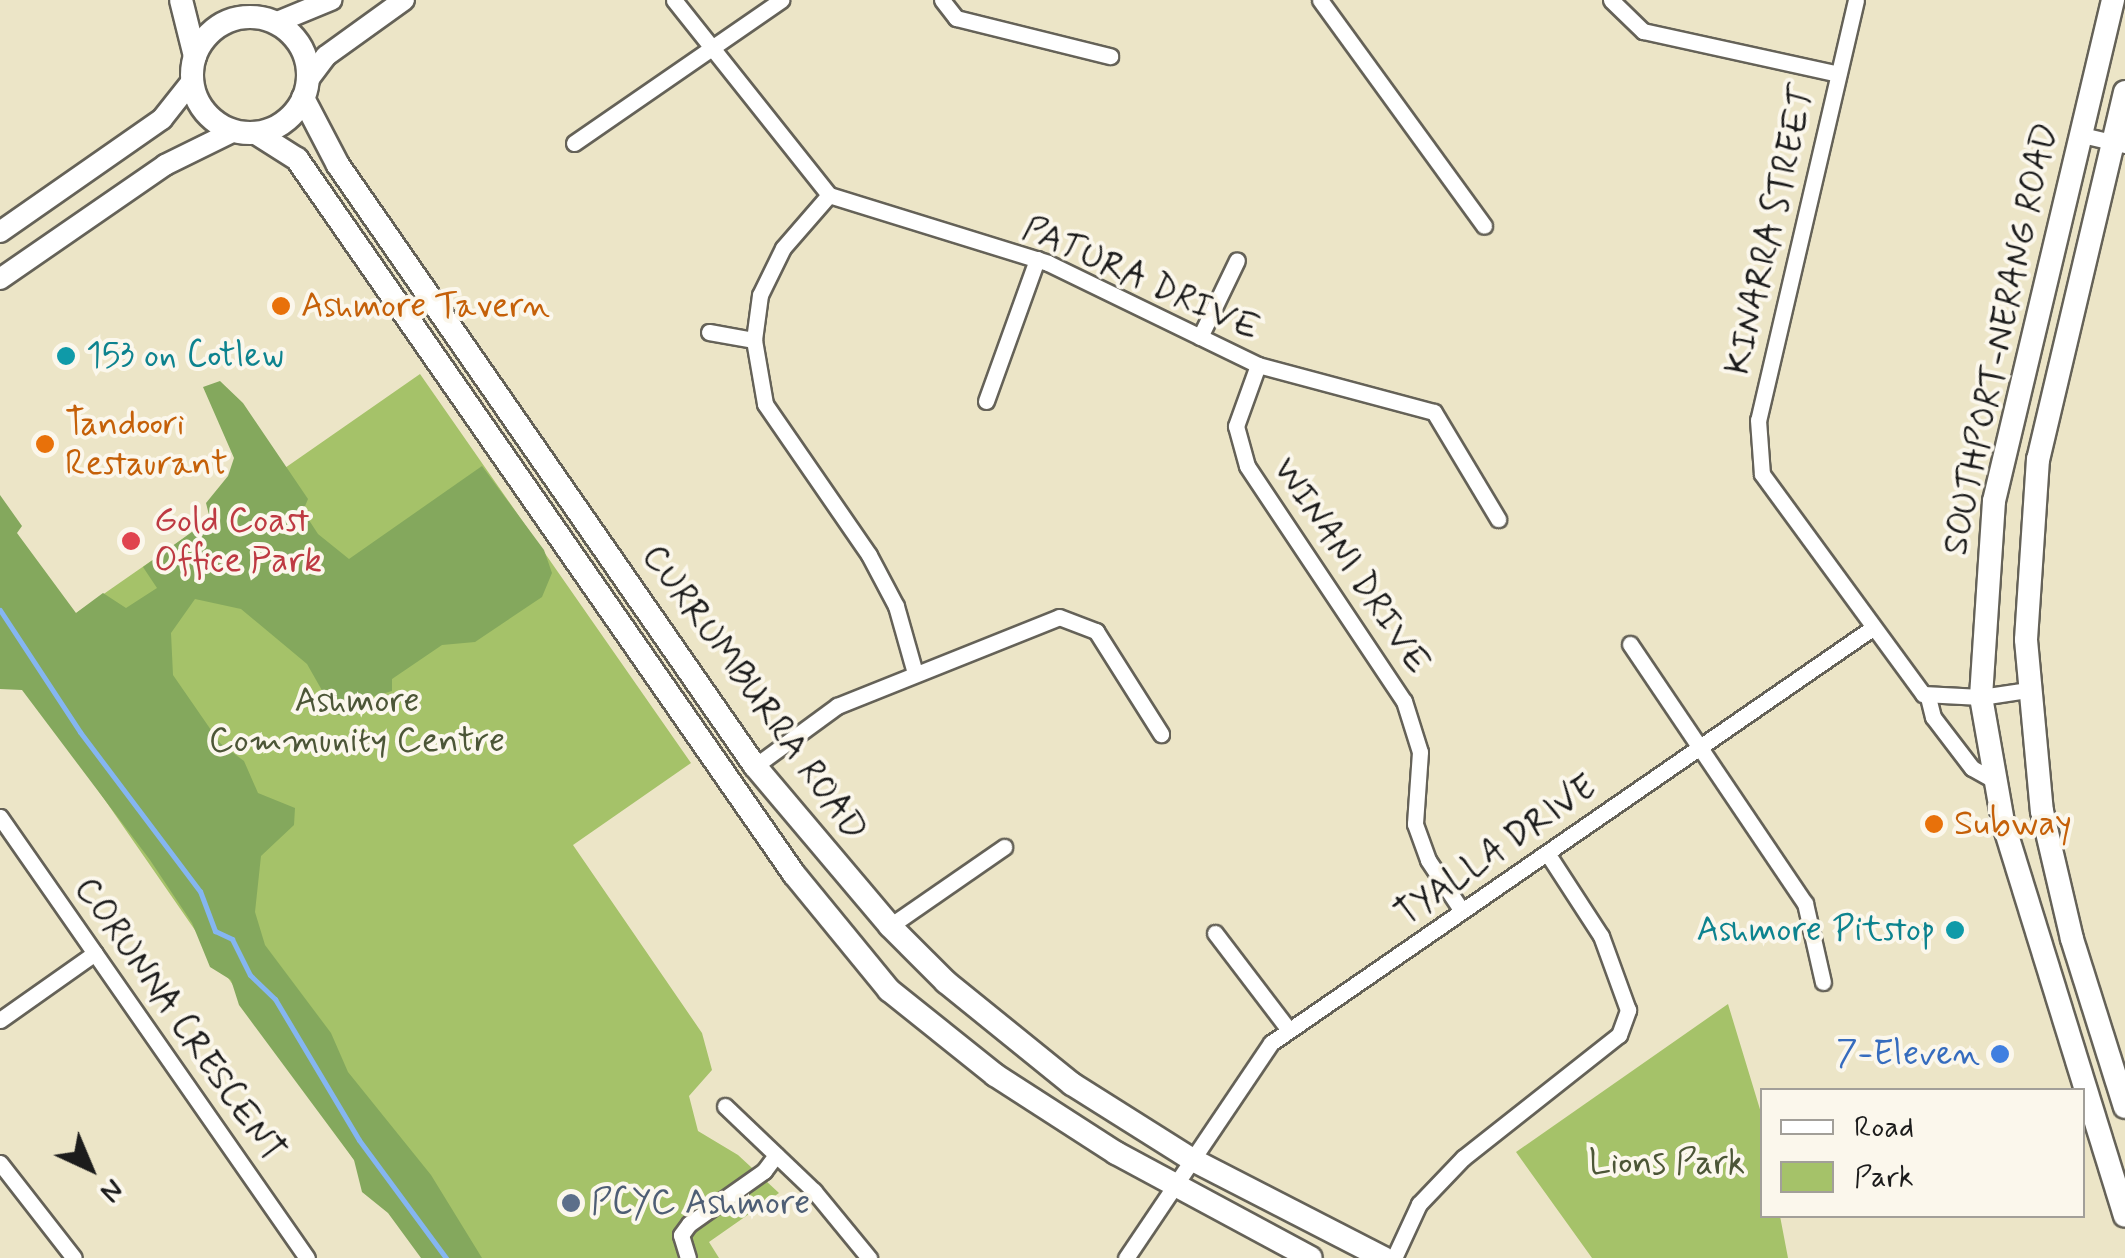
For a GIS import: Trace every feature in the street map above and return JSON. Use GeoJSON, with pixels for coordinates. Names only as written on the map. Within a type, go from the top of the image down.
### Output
{"type":"FeatureCollection","features":[{"type":"Feature","properties":{"kind":"main road"},"geometry":{"type":"LineString","coordinates":[[181,0],[195,56],[192,81],[205,113],[245,132]]}},
{"type":"Feature","properties":{"kind":"main road"},"geometry":{"type":"LineString","coordinates":[[239,0],[299,46],[306,89]]}},
{"type":"Feature","properties":{"kind":"main road"},"geometry":{"type":"LineString","coordinates":[[195,56],[222,25],[268,21],[332,0]]}},
{"type":"Feature","properties":{"kind":"main road"},"geometry":{"type":"LineString","coordinates":[[0,278],[165,165],[245,132],[284,122],[326,56],[404,0]]}},
{"type":"Feature","properties":{"kind":"main road","name":"SOUTHPORT-NERANG ROAD"},"geometry":{"type":"LineString","coordinates":[[2112,0],[1994,500],[1981,697],[1996,781],[2125,1215]]}},
{"type":"Feature","properties":{"kind":"main road"},"geometry":{"type":"LineString","coordinates":[[0,232],[162,119],[192,81]]}},
{"type":"Feature","properties":{"kind":"main road","name":"CURRUMBURRA ROAD"},"geometry":{"type":"LineString","coordinates":[[306,89],[338,165],[755,766],[890,926],[1010,1036],[1191,1159],[1384,1258]]}},
{"type":"Feature","properties":{"kind":"main road","name":"SOUTHPORT-NERANG ROAD"},"geometry":{"type":"LineString","coordinates":[[2125,97],[2119,143],[2038,460],[2028,553],[2028,690],[2055,872],[2125,1107]]}},
{"type":"Feature","properties":{"kind":"main road","name":"CURRUMBURRA ROAD"},"geometry":{"type":"LineString","coordinates":[[245,132],[283,147],[312,180],[794,874],[912,1011],[995,1075],[1172,1186],[1311,1258]]}},
{"type":"Feature","properties":{"kind":"main road"},"geometry":{"type":"LineString","coordinates":[[755,766],[751,783],[794,874]]}},
{"type":"Feature","properties":{"kind":"street"},"geometry":{"type":"LineString","coordinates":[[674,0],[829,195],[783,248],[760,295],[754,340],[764,404],[869,555],[896,606],[915,672]]}},
{"type":"Feature","properties":{"kind":"street"},"geometry":{"type":"LineString","coordinates":[[574,143],[782,0]]}},
{"type":"Feature","properties":{"kind":"street"},"geometry":{"type":"LineString","coordinates":[[942,0],[956,18],[1110,56]]}},
{"type":"Feature","properties":{"kind":"street"},"geometry":{"type":"LineString","coordinates":[[1320,0],[1484,226]]}},
{"type":"Feature","properties":{"kind":"street"},"geometry":{"type":"LineString","coordinates":[[1611,0],[1644,31],[1838,74]]}},
{"type":"Feature","properties":{"kind":"street","name":"KINARRA STREET"},"geometry":{"type":"LineString","coordinates":[[1856,0],[1758,420],[1762,474],[1871,629]]}},
{"type":"Feature","properties":{"kind":"street"},"geometry":{"type":"LineString","coordinates":[[2092,90],[2125,97]]}},
{"type":"Feature","properties":{"kind":"street"},"geometry":{"type":"LineString","coordinates":[[2082,136],[2119,143]]}},
{"type":"Feature","properties":{"kind":"street","name":"PATURA DRIVE"},"geometry":{"type":"LineString","coordinates":[[829,195],[1037,260],[1258,364],[1434,412],[1498,519]]}},
{"type":"Feature","properties":{"kind":"street"},"geometry":{"type":"LineString","coordinates":[[986,402],[1037,260]]}},
{"type":"Feature","properties":{"kind":"street"},"geometry":{"type":"LineString","coordinates":[[1200,337],[1237,260]]}},
{"type":"Feature","properties":{"kind":"street"},"geometry":{"type":"LineString","coordinates":[[709,332],[754,340]]}},
{"type":"Feature","properties":{"kind":"street","name":"WINANI DRIVE"},"geometry":{"type":"LineString","coordinates":[[1258,364],[1236,426],[1247,466],[1404,701],[1420,752],[1415,824],[1428,860],[1462,911]]}},
{"type":"Feature","properties":{"kind":"street"},"geometry":{"type":"LineString","coordinates":[[755,766],[837,706],[1059,617],[1096,632],[1161,734]]}},
{"type":"Feature","properties":{"kind":"street"},"geometry":{"type":"LineString","coordinates":[[1871,629],[1928,697],[1932,716],[1972,768],[1996,781]]}},
{"type":"Feature","properties":{"kind":"street","name":"TYALLA DRIVE"},"geometry":{"type":"LineString","coordinates":[[1126,1258],[1271,1043],[1871,629]]}},
{"type":"Feature","properties":{"kind":"street"},"geometry":{"type":"LineString","coordinates":[[1630,644],[1805,903],[1823,982]]}},
{"type":"Feature","properties":{"kind":"street"},"geometry":{"type":"LineString","coordinates":[[1928,697],[1981,697],[2028,690]]}},
{"type":"Feature","properties":{"kind":"street","name":"CORUNNA CRESCENT"},"geometry":{"type":"LineString","coordinates":[[0,817],[306,1258]]}},
{"type":"Feature","properties":{"kind":"street"},"geometry":{"type":"LineString","coordinates":[[890,926],[1004,847]]}},
{"type":"Feature","properties":{"kind":"street"},"geometry":{"type":"LineString","coordinates":[[1394,1258],[1419,1204],[1463,1158],[1619,1035],[1628,1010],[1601,936],[1547,853]]}},
{"type":"Feature","properties":{"kind":"street"},"geometry":{"type":"LineString","coordinates":[[1215,934],[1289,1030]]}},
{"type":"Feature","properties":{"kind":"street"},"geometry":{"type":"LineString","coordinates":[[0,1020],[95,953]]}},
{"type":"Feature","properties":{"kind":"street"},"geometry":{"type":"LineString","coordinates":[[725,1106],[776,1154],[869,1258]]}},
{"type":"Feature","properties":{"kind":"street"},"geometry":{"type":"LineString","coordinates":[[688,1258],[682,1234],[689,1224],[764,1171],[776,1154]]}},
{"type":"Feature","properties":{"kind":"street"},"geometry":{"type":"LineString","coordinates":[[0,1163],[74,1258]]}},
{"type":"Feature","properties":{"kind":"green space","name":"Ashmore Community Centre"},"geometry":{"type":"Polygon","coordinates":[[[420,374],[691,763],[573,845],[702,1033],[712,1070],[689,1096],[698,1131],[738,1155],[779,1193],[709,1242],[719,1258],[422,1258],[8,660],[0,562],[49,632],[420,374]]]}},
{"type":"Feature","properties":{"kind":"green space"},"geometry":{"type":"Polygon","coordinates":[[[220,381],[243,403],[308,499],[303,511],[318,534],[349,559],[482,466],[544,550],[552,573],[542,597],[475,642],[442,645],[392,679],[392,691],[358,701],[353,714],[336,715],[307,664],[241,609],[195,599],[171,633],[173,675],[220,743],[244,761],[258,793],[295,808],[294,825],[261,856],[255,912],[265,945],[331,1033],[348,1072],[431,1175],[482,1258],[421,1258],[388,1213],[362,1192],[354,1160],[239,1005],[231,980],[210,967],[192,923],[150,860],[22,690],[0,689],[0,495],[22,526],[17,533],[76,613],[103,593],[126,608],[157,588],[143,567],[210,519],[206,503],[228,476],[234,458],[203,387],[220,381]]]}},
{"type":"Feature","properties":{"kind":"green space","name":"Lions Park"},"geometry":{"type":"Polygon","coordinates":[[[1728,1004],[1760,1109],[1760,1218],[1780,1218],[1788,1258],[1592,1258],[1516,1152],[1728,1004]]]}},
{"type":"Feature","properties":{"kind":"waterway"},"geometry":{"type":"LineString","coordinates":[[0,610],[80,732],[200,891],[215,931],[232,939],[250,975],[275,999],[359,1140],[446,1258]]}},
{"type":"Feature","properties":{"kind":"place","name":"Ashmore Tavern"},"geometry":{"type":"Point","coordinates":[281,306]}},
{"type":"Feature","properties":{"kind":"place","name":"153 on Cotlew"},"geometry":{"type":"Point","coordinates":[66,356]}},
{"type":"Feature","properties":{"kind":"place","name":"Tandoori Restaurant"},"geometry":{"type":"Point","coordinates":[45,444]}},
{"type":"Feature","properties":{"kind":"place","name":"Gold Coast Office Park"},"geometry":{"type":"Point","coordinates":[131,541]}},
{"type":"Feature","properties":{"kind":"place","name":"Subway"},"geometry":{"type":"Point","coordinates":[1934,824]}},
{"type":"Feature","properties":{"kind":"place","name":"Ashmore Pitstop"},"geometry":{"type":"Point","coordinates":[1955,930]}},
{"type":"Feature","properties":{"kind":"place","name":"7-Eleven"},"geometry":{"type":"Point","coordinates":[2000,1054]}},
{"type":"Feature","properties":{"kind":"place","name":"PCYC Ashmore"},"geometry":{"type":"Point","coordinates":[571,1203]}}]}
